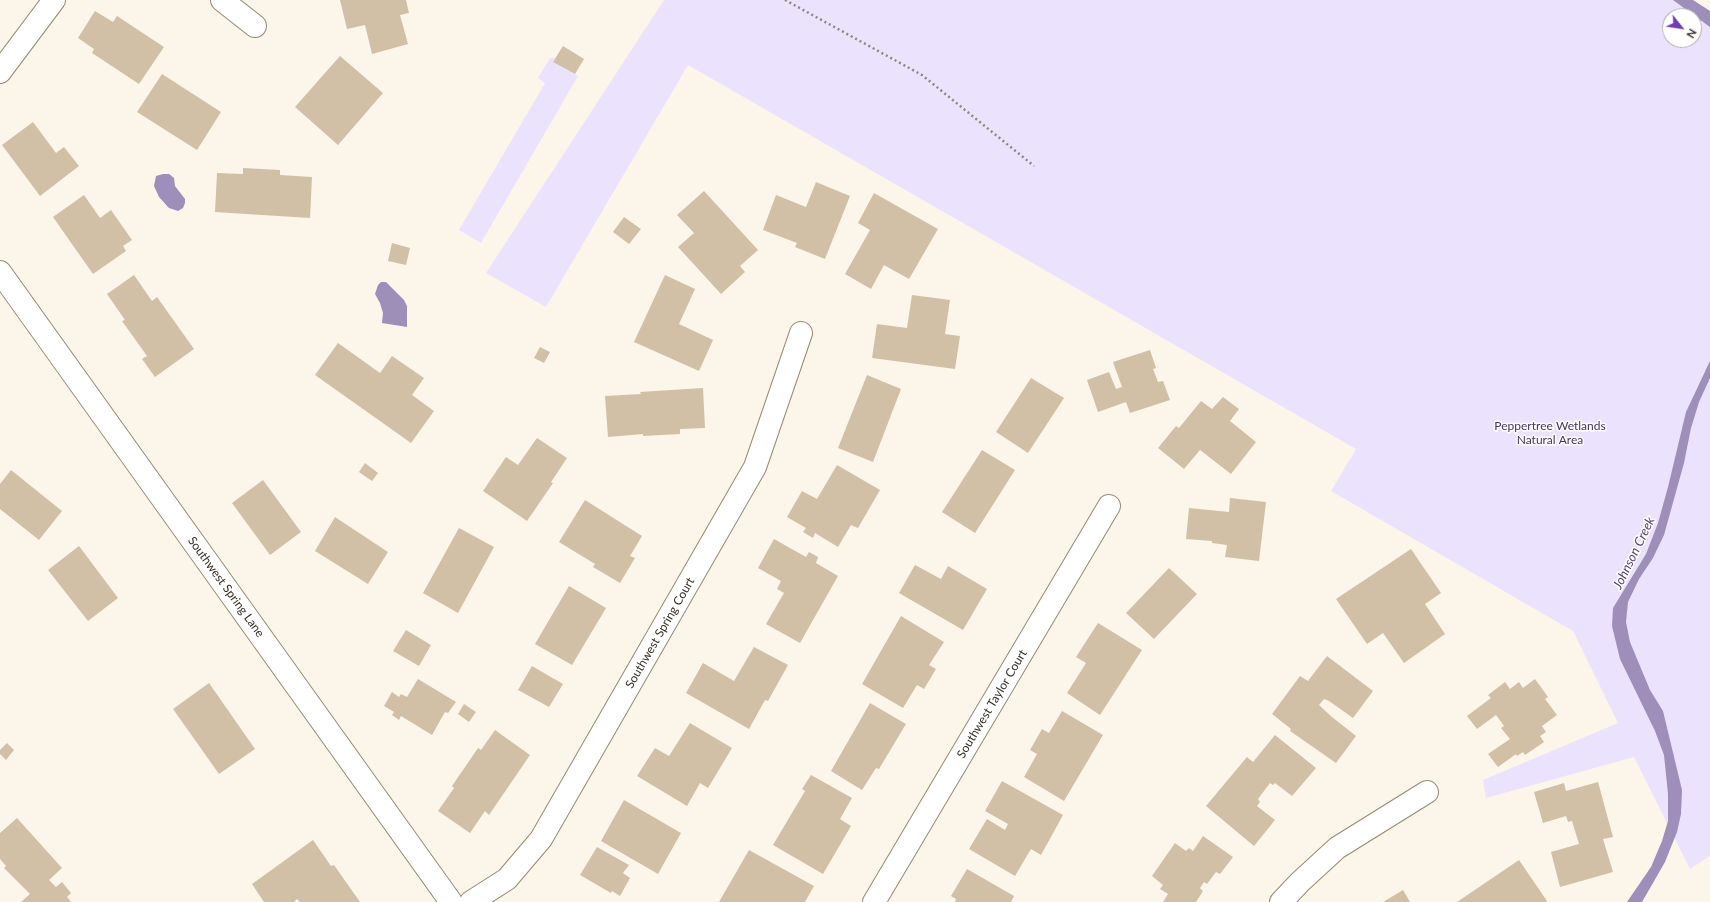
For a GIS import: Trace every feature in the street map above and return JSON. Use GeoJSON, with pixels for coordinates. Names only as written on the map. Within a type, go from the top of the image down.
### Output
{"type":"FeatureCollection","features":[{"type":"Feature","properties":{"kind":"street"},"geometry":{"type":"LineString","coordinates":[[0,72],[54,0]]}},
{"type":"Feature","properties":{"kind":"street"},"geometry":{"type":"LineString","coordinates":[[222,0],[255,26]]}},
{"type":"Feature","properties":{"kind":"street","name":"Southwest Spring Lane"},"geometry":{"type":"LineString","coordinates":[[0,272],[451,902]]}},
{"type":"Feature","properties":{"kind":"street","name":"Southwest Spring Court"},"geometry":{"type":"LineString","coordinates":[[471,902],[507,879],[541,839],[755,467],[801,333]]}},
{"type":"Feature","properties":{"kind":"street","name":"Southwest Taylor Court"},"geometry":{"type":"LineString","coordinates":[[874,902],[1109,506]]}},
{"type":"Feature","properties":{"kind":"street"},"geometry":{"type":"LineString","coordinates":[[1281,902],[1300,882],[1337,848],[1427,792]]}},
{"type":"Feature","properties":{"kind":"path"},"geometry":{"type":"LineString","coordinates":[[785,0],[922,75],[1034,166]]}},
{"type":"Feature","properties":{"kind":"green space","name":"Peppertree Wetlands Natural Area"},"geometry":{"type":"Polygon","coordinates":[[[664,0],[1680,0],[1694,8],[1662,8],[1662,48],[1702,48],[1702,12],[1710,17],[1710,856],[1690,869],[1634,757],[1486,798],[1483,780],[1618,723],[1573,631],[1331,491],[1356,449],[688,65],[546,307],[486,273],[664,0]]]}},
{"type":"Feature","properties":{"kind":"green space"},"geometry":{"type":"Polygon","coordinates":[[[550,58],[555,58],[553,62],[578,76],[481,243],[459,230],[545,83],[538,78],[550,58]]]}},
{"type":"Feature","properties":{"kind":"shaded area"},"geometry":{"type":"Polygon","coordinates":[[[1673,0],[1693,0],[1710,11],[1710,27],[1702,21],[1702,8],[1684,8],[1673,0]]]}},
{"type":"Feature","properties":{"kind":"shaded area"},"geometry":{"type":"Polygon","coordinates":[[[169,174],[174,178],[175,186],[185,199],[183,208],[178,211],[169,208],[159,197],[154,186],[156,176],[169,174]]]}},
{"type":"Feature","properties":{"kind":"shaded area"},"geometry":{"type":"Polygon","coordinates":[[[381,282],[386,282],[404,300],[407,306],[407,327],[382,323],[383,313],[375,294],[378,285],[381,282]]]}},
{"type":"Feature","properties":{"kind":"shaded area"},"geometry":{"type":"Polygon","coordinates":[[[1710,361],[1710,378],[1699,402],[1691,428],[1684,463],[1664,535],[1628,602],[1626,622],[1630,642],[1650,690],[1663,711],[1682,790],[1681,814],[1677,832],[1665,862],[1642,902],[1627,902],[1651,867],[1662,841],[1668,821],[1668,794],[1664,755],[1655,731],[1620,659],[1612,626],[1613,608],[1646,554],[1658,523],[1686,412],[1710,361]]]}},
{"type":"Feature","properties":{"kind":"building"},"geometry":{"type":"Polygon","coordinates":[[[340,0],[406,0],[409,13],[400,15],[408,44],[372,54],[365,25],[347,29],[340,0]]]}},
{"type":"Feature","properties":{"kind":"building"},"geometry":{"type":"Polygon","coordinates":[[[95,11],[113,22],[117,16],[164,47],[139,84],[92,53],[94,49],[78,38],[95,11]]]}},
{"type":"Feature","properties":{"kind":"building"},"geometry":{"type":"Polygon","coordinates":[[[563,46],[584,59],[575,74],[553,62],[563,46]]]}},
{"type":"Feature","properties":{"kind":"building"},"geometry":{"type":"Polygon","coordinates":[[[340,56],[383,93],[338,145],[295,107],[340,56]]]}},
{"type":"Feature","properties":{"kind":"building"},"geometry":{"type":"Polygon","coordinates":[[[162,74],[221,112],[197,150],[137,112],[162,74]]]}},
{"type":"Feature","properties":{"kind":"building"},"geometry":{"type":"Polygon","coordinates":[[[33,122],[56,153],[64,147],[79,166],[40,196],[2,145],[33,122]]]}},
{"type":"Feature","properties":{"kind":"building"},"geometry":{"type":"Polygon","coordinates":[[[243,168],[280,170],[280,175],[312,177],[310,218],[215,212],[217,173],[243,174],[243,168]]]}},
{"type":"Feature","properties":{"kind":"building"},"geometry":{"type":"Polygon","coordinates":[[[816,182],[850,196],[825,259],[795,247],[797,243],[763,230],[776,195],[806,207],[816,182]]]}},
{"type":"Feature","properties":{"kind":"building"},"geometry":{"type":"Polygon","coordinates":[[[704,191],[758,250],[740,266],[745,272],[721,294],[678,247],[694,233],[677,215],[704,191]]]}},
{"type":"Feature","properties":{"kind":"building"},"geometry":{"type":"Polygon","coordinates":[[[874,193],[938,229],[909,279],[884,265],[871,289],[845,274],[870,230],[858,223],[874,193]]]}},
{"type":"Feature","properties":{"kind":"building"},"geometry":{"type":"Polygon","coordinates":[[[84,195],[100,218],[111,210],[132,240],[123,246],[126,251],[93,274],[53,217],[84,195]]]}},
{"type":"Feature","properties":{"kind":"building"},"geometry":{"type":"Polygon","coordinates":[[[624,217],[641,229],[629,244],[613,232],[624,217]]]}},
{"type":"Feature","properties":{"kind":"building"},"geometry":{"type":"Polygon","coordinates":[[[392,243],[410,248],[406,265],[388,261],[392,243]]]}},
{"type":"Feature","properties":{"kind":"building"},"geometry":{"type":"Polygon","coordinates":[[[134,275],[152,301],[157,297],[194,349],[155,377],[142,359],[147,356],[122,321],[125,320],[107,294],[134,275]]]}},
{"type":"Feature","properties":{"kind":"building"},"geometry":{"type":"Polygon","coordinates":[[[665,275],[695,289],[679,324],[713,340],[699,371],[634,342],[665,275]]]}},
{"type":"Feature","properties":{"kind":"building"},"geometry":{"type":"Polygon","coordinates":[[[912,295],[950,300],[945,334],[960,336],[955,369],[872,358],[877,324],[907,328],[912,295]]]}},
{"type":"Feature","properties":{"kind":"building"},"geometry":{"type":"Polygon","coordinates":[[[338,343],[380,373],[392,356],[424,378],[412,395],[434,411],[411,443],[315,375],[338,343]]]}},
{"type":"Feature","properties":{"kind":"building"},"geometry":{"type":"Polygon","coordinates":[[[540,347],[550,352],[544,363],[534,358],[540,347]]]}},
{"type":"Feature","properties":{"kind":"building"},"geometry":{"type":"Polygon","coordinates":[[[1150,350],[1156,368],[1153,369],[1158,382],[1163,381],[1170,400],[1130,413],[1126,402],[1098,412],[1087,380],[1109,372],[1116,389],[1122,387],[1113,362],[1150,350]]]}},
{"type":"Feature","properties":{"kind":"building"},"geometry":{"type":"Polygon","coordinates":[[[867,375],[901,389],[873,462],[838,448],[867,375]]]}},
{"type":"Feature","properties":{"kind":"building"},"geometry":{"type":"Polygon","coordinates":[[[1031,378],[1064,398],[1028,453],[996,432],[1031,378]]]}},
{"type":"Feature","properties":{"kind":"building"},"geometry":{"type":"Polygon","coordinates":[[[703,388],[705,428],[680,429],[680,434],[643,436],[643,434],[608,437],[605,396],[703,388]]]}},
{"type":"Feature","properties":{"kind":"building"},"geometry":{"type":"Polygon","coordinates":[[[1223,397],[1239,409],[1230,421],[1256,442],[1231,474],[1200,450],[1184,469],[1158,448],[1176,426],[1179,428],[1201,401],[1212,409],[1223,397]]]}},
{"type":"Feature","properties":{"kind":"building"},"geometry":{"type":"Polygon","coordinates":[[[537,438],[567,458],[551,482],[553,483],[527,521],[483,491],[506,457],[518,465],[537,438]]]}},
{"type":"Feature","properties":{"kind":"building"},"geometry":{"type":"Polygon","coordinates":[[[982,450],[1015,470],[975,533],[942,512],[982,450]]]}},
{"type":"Feature","properties":{"kind":"building"},"geometry":{"type":"Polygon","coordinates":[[[365,463],[378,473],[372,481],[359,472],[365,463]]]}},
{"type":"Feature","properties":{"kind":"building"},"geometry":{"type":"Polygon","coordinates":[[[837,465],[880,490],[858,528],[851,525],[838,547],[815,533],[813,538],[803,532],[806,528],[787,517],[802,491],[817,499],[837,465]]]}},
{"type":"Feature","properties":{"kind":"building"},"geometry":{"type":"Polygon","coordinates":[[[11,470],[62,511],[39,540],[0,509],[0,484],[11,470]]]}},
{"type":"Feature","properties":{"kind":"building"},"geometry":{"type":"Polygon","coordinates":[[[263,480],[301,532],[270,555],[232,503],[263,480]]]}},
{"type":"Feature","properties":{"kind":"building"},"geometry":{"type":"Polygon","coordinates":[[[1230,498],[1266,502],[1259,561],[1225,557],[1227,545],[1212,543],[1212,541],[1186,539],[1189,508],[1229,512],[1230,498]]]}},
{"type":"Feature","properties":{"kind":"building"},"geometry":{"type":"Polygon","coordinates":[[[585,500],[642,536],[630,556],[635,558],[620,583],[593,567],[595,564],[559,542],[585,500]]]}},
{"type":"Feature","properties":{"kind":"building"},"geometry":{"type":"Polygon","coordinates":[[[335,517],[388,552],[368,584],[315,551],[335,517]]]}},
{"type":"Feature","properties":{"kind":"building"},"geometry":{"type":"Polygon","coordinates":[[[459,528],[494,547],[458,613],[423,593],[459,528]]]}},
{"type":"Feature","properties":{"kind":"building"},"geometry":{"type":"Polygon","coordinates":[[[774,539],[806,557],[809,552],[818,557],[816,563],[838,576],[800,643],[766,624],[784,593],[777,589],[781,581],[758,568],[774,539]]]}},
{"type":"Feature","properties":{"kind":"building"},"geometry":{"type":"Polygon","coordinates":[[[79,546],[118,598],[88,621],[48,570],[79,546]]]}},
{"type":"Feature","properties":{"kind":"building"},"geometry":{"type":"Polygon","coordinates":[[[1411,549],[1441,593],[1425,604],[1445,634],[1404,663],[1383,633],[1367,644],[1336,599],[1411,549]]]}},
{"type":"Feature","properties":{"kind":"building"},"geometry":{"type":"Polygon","coordinates":[[[915,565],[941,579],[948,566],[987,589],[963,630],[899,593],[915,565]]]}},
{"type":"Feature","properties":{"kind":"building"},"geometry":{"type":"Polygon","coordinates":[[[1169,568],[1197,594],[1154,639],[1126,613],[1169,568]]]}},
{"type":"Feature","properties":{"kind":"building"},"geometry":{"type":"Polygon","coordinates":[[[569,586],[606,608],[572,665],[535,644],[569,586]]]}},
{"type":"Feature","properties":{"kind":"building"},"geometry":{"type":"Polygon","coordinates":[[[901,616],[944,642],[929,665],[936,669],[924,689],[917,685],[903,708],[862,684],[901,616]]]}},
{"type":"Feature","properties":{"kind":"building"},"geometry":{"type":"Polygon","coordinates":[[[1098,623],[1142,650],[1100,715],[1067,693],[1086,663],[1076,657],[1098,623]]]}},
{"type":"Feature","properties":{"kind":"building"},"geometry":{"type":"Polygon","coordinates":[[[406,630],[431,645],[419,666],[393,651],[406,630]]]}},
{"type":"Feature","properties":{"kind":"building"},"geometry":{"type":"Polygon","coordinates":[[[754,647],[788,665],[768,701],[765,700],[749,729],[686,693],[703,663],[734,681],[754,647]]]}},
{"type":"Feature","properties":{"kind":"building"},"geometry":{"type":"Polygon","coordinates":[[[1327,656],[1373,691],[1353,718],[1324,699],[1319,705],[1356,736],[1336,763],[1290,731],[1291,729],[1272,714],[1300,676],[1308,681],[1327,656]]]}},
{"type":"Feature","properties":{"kind":"building"},"geometry":{"type":"Polygon","coordinates":[[[532,666],[563,684],[549,707],[518,690],[532,666]]]}},
{"type":"Feature","properties":{"kind":"building"},"geometry":{"type":"Polygon","coordinates":[[[418,679],[456,702],[448,713],[445,712],[432,735],[401,716],[399,720],[392,715],[394,712],[384,706],[392,692],[399,697],[401,694],[407,697],[418,679]]]}},
{"type":"Feature","properties":{"kind":"building"},"geometry":{"type":"Polygon","coordinates":[[[1535,679],[1548,697],[1545,699],[1557,715],[1542,726],[1546,732],[1540,736],[1544,742],[1525,755],[1523,752],[1517,756],[1516,754],[1498,767],[1488,754],[1510,739],[1501,728],[1504,726],[1496,715],[1477,729],[1467,716],[1491,698],[1488,695],[1505,682],[1510,689],[1519,682],[1523,688],[1535,679]]]}},
{"type":"Feature","properties":{"kind":"building"},"geometry":{"type":"Polygon","coordinates":[[[209,683],[255,749],[219,774],[173,709],[209,683]]]}},
{"type":"Feature","properties":{"kind":"building"},"geometry":{"type":"Polygon","coordinates":[[[870,703],[906,724],[879,769],[876,768],[862,790],[831,771],[870,703]]]}},
{"type":"Feature","properties":{"kind":"building"},"geometry":{"type":"Polygon","coordinates":[[[464,704],[476,712],[469,722],[458,714],[464,704]]]}},
{"type":"Feature","properties":{"kind":"building"},"geometry":{"type":"Polygon","coordinates":[[[1062,711],[1103,735],[1064,801],[1024,777],[1037,754],[1030,750],[1042,729],[1049,733],[1062,711]]]}},
{"type":"Feature","properties":{"kind":"building"},"geometry":{"type":"Polygon","coordinates":[[[690,723],[732,748],[708,788],[700,783],[687,806],[637,776],[655,748],[669,756],[690,723]]]}},
{"type":"Feature","properties":{"kind":"building"},"geometry":{"type":"Polygon","coordinates":[[[495,730],[530,755],[489,815],[485,811],[470,833],[438,811],[454,788],[452,786],[478,748],[481,750],[495,730]]]}},
{"type":"Feature","properties":{"kind":"building"},"geometry":{"type":"Polygon","coordinates":[[[1275,735],[1316,768],[1292,796],[1275,783],[1273,785],[1270,783],[1258,799],[1260,802],[1257,806],[1275,820],[1254,846],[1206,806],[1247,757],[1253,762],[1275,735]]]}},
{"type":"Feature","properties":{"kind":"building"},"geometry":{"type":"Polygon","coordinates":[[[7,743],[14,750],[6,760],[0,754],[0,750],[7,743]]]}},
{"type":"Feature","properties":{"kind":"building"},"geometry":{"type":"Polygon","coordinates":[[[811,775],[852,798],[840,819],[851,826],[823,874],[773,845],[805,791],[802,789],[811,775]]]}},
{"type":"Feature","properties":{"kind":"building"},"geometry":{"type":"Polygon","coordinates":[[[1002,781],[1063,815],[1041,855],[1031,849],[1015,876],[969,849],[987,819],[1005,830],[1008,824],[985,811],[1002,781]]]}},
{"type":"Feature","properties":{"kind":"building"},"geometry":{"type":"Polygon","coordinates":[[[1598,782],[1613,837],[1603,839],[1613,872],[1560,887],[1551,852],[1579,844],[1572,821],[1568,822],[1566,816],[1543,823],[1534,792],[1564,783],[1566,791],[1598,782]]]}},
{"type":"Feature","properties":{"kind":"building"},"geometry":{"type":"Polygon","coordinates":[[[624,800],[681,833],[658,874],[601,841],[624,800]]]}},
{"type":"Feature","properties":{"kind":"building"},"geometry":{"type":"Polygon","coordinates":[[[17,818],[62,868],[49,880],[56,887],[62,882],[71,893],[67,897],[71,902],[21,902],[30,894],[4,868],[6,866],[0,859],[0,833],[17,818]]]}},
{"type":"Feature","properties":{"kind":"building"},"geometry":{"type":"Polygon","coordinates":[[[1203,836],[1233,857],[1220,874],[1216,872],[1207,884],[1204,882],[1200,888],[1203,891],[1196,902],[1163,902],[1168,894],[1160,889],[1163,885],[1152,876],[1175,843],[1186,851],[1189,848],[1193,851],[1203,836]]]}},
{"type":"Feature","properties":{"kind":"building"},"geometry":{"type":"Polygon","coordinates":[[[313,840],[331,866],[334,865],[360,902],[300,902],[297,899],[294,902],[264,902],[252,884],[313,840]]]}},
{"type":"Feature","properties":{"kind":"building"},"geometry":{"type":"Polygon","coordinates":[[[597,847],[629,865],[623,873],[630,878],[620,896],[612,891],[611,893],[580,875],[597,847]]]}},
{"type":"Feature","properties":{"kind":"building"},"geometry":{"type":"Polygon","coordinates":[[[749,850],[814,886],[805,902],[719,902],[749,850]]]}},
{"type":"Feature","properties":{"kind":"building"},"geometry":{"type":"Polygon","coordinates":[[[1519,860],[1547,901],[1546,902],[1457,902],[1519,860]]]}},
{"type":"Feature","properties":{"kind":"building"},"geometry":{"type":"Polygon","coordinates":[[[967,869],[1014,896],[1011,902],[955,902],[956,899],[951,896],[967,869]]]}},
{"type":"Feature","properties":{"kind":"building"},"geometry":{"type":"Polygon","coordinates":[[[1403,890],[1410,902],[1383,902],[1403,890]]]}},
{"type":"Feature","properties":{"kind":"water label","name":"Johnson Creek"},"geometry":{"type":"Point","coordinates":[1634,553]}}]}
